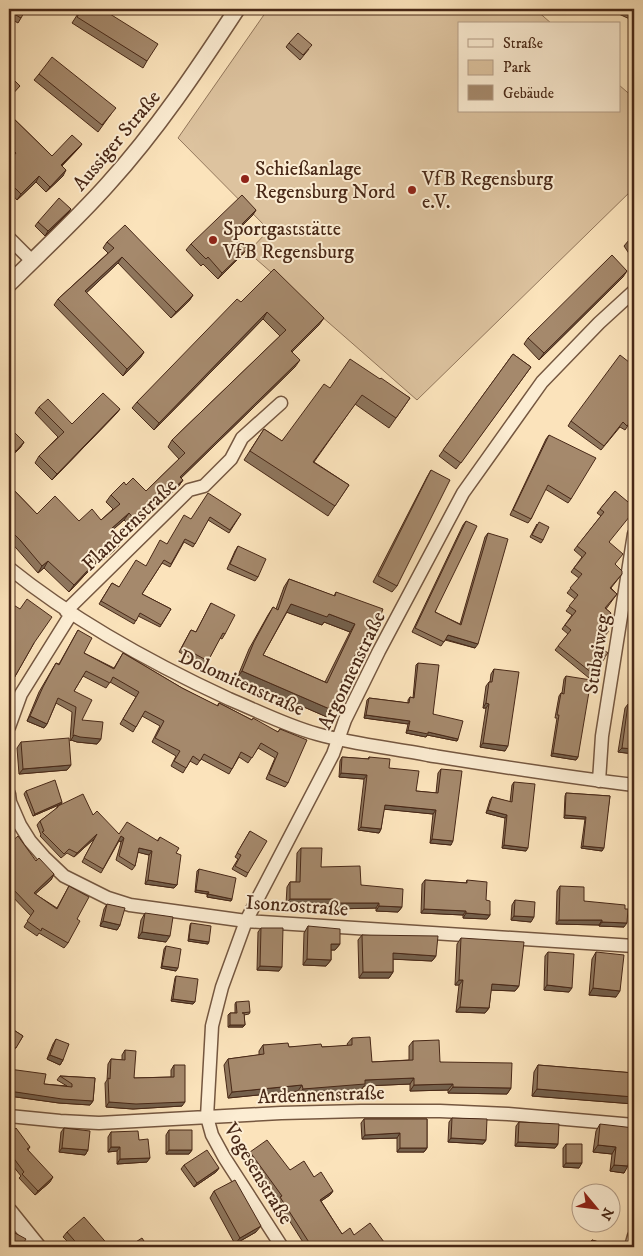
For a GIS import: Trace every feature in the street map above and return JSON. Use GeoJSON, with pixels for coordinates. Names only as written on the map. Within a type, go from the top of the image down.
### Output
{"type":"FeatureCollection","features":[{"type":"Feature","properties":{"kind":"street","name":"Aussiger Straße"},"geometry":{"type":"LineString","coordinates":[[9,284],[108,184],[148,136],[177,99],[237,9]]}},
{"type":"Feature","properties":{"kind":"street"},"geometry":{"type":"LineString","coordinates":[[9,238],[32,261]]}},
{"type":"Feature","properties":{"kind":"street","name":"Argonnenstraße"},"geometry":{"type":"LineString","coordinates":[[206,1117],[212,1026],[222,987],[246,920],[332,754],[344,720],[462,493],[542,382],[599,323],[634,291]]}},
{"type":"Feature","properties":{"kind":"street","name":"Flandernstraße"},"geometry":{"type":"LineString","coordinates":[[68,612],[189,490],[204,486],[231,459],[242,438],[280,403]]}},
{"type":"Feature","properties":{"kind":"street","name":"Stubaiweg"},"geometry":{"type":"LineString","coordinates":[[599,781],[602,736],[634,534]]}},
{"type":"Feature","properties":{"kind":"street","name":"Dolomitenstraße"},"geometry":{"type":"LineString","coordinates":[[9,568],[68,612],[144,658],[187,680],[295,727],[338,739],[545,774],[634,784]]}},
{"type":"Feature","properties":{"kind":"street"},"geometry":{"type":"LineString","coordinates":[[9,727],[21,694],[68,612]]}},
{"type":"Feature","properties":{"kind":"street","name":"Isonzostraße"},"geometry":{"type":"LineString","coordinates":[[9,794],[10,802],[20,825],[30,842],[44,858],[71,881],[108,898],[130,905],[246,920],[634,946]]}},
{"type":"Feature","properties":{"kind":"street","name":"Ardennenstraße"},"geometry":{"type":"LineString","coordinates":[[9,1116],[99,1123],[361,1111],[440,1111],[508,1114],[634,1126]]}},
{"type":"Feature","properties":{"kind":"street","name":"Vogesenstraße"},"geometry":{"type":"LineString","coordinates":[[206,1117],[212,1134],[224,1157],[282,1247]]}},
{"type":"Feature","properties":{"kind":"street"},"geometry":{"type":"LineString","coordinates":[[9,1211],[38,1247]]}},
{"type":"Feature","properties":{"kind":"street"},"geometry":{"type":"LineString","coordinates":[[631,1247],[634,1236]]}},
{"type":"Feature","properties":{"kind":"green space","name":"VfB Regensburg e.V."},"geometry":{"type":"Polygon","coordinates":[[[268,9],[535,9],[550,22],[458,22],[458,112],[620,112],[620,86],[634,98],[634,188],[417,400],[248,252],[269,230],[178,138],[268,9]]]}},
{"type":"Feature","properties":{"kind":"building"},"geometry":{"type":"Polygon","coordinates":[[[9,9],[26,9],[21,18],[9,11],[9,9]]]}},
{"type":"Feature","properties":{"kind":"building"},"geometry":{"type":"Polygon","coordinates":[[[82,9],[102,9],[158,44],[147,61],[77,17],[82,9]]]}},
{"type":"Feature","properties":{"kind":"building"},"geometry":{"type":"Polygon","coordinates":[[[298,33],[312,45],[303,55],[289,43],[298,33]]]}},
{"type":"Feature","properties":{"kind":"building"},"geometry":{"type":"Polygon","coordinates":[[[52,57],[116,108],[102,125],[39,74],[52,57]]]}},
{"type":"Feature","properties":{"kind":"building"},"geometry":{"type":"Polygon","coordinates":[[[11,77],[20,86],[9,98],[9,80],[11,77]]]}},
{"type":"Feature","properties":{"kind":"building"},"geometry":{"type":"Polygon","coordinates":[[[9,114],[52,156],[72,135],[82,144],[61,165],[66,170],[50,187],[39,176],[21,194],[9,182],[9,161],[16,153],[9,146],[9,114]]]}},
{"type":"Feature","properties":{"kind":"building","name":"Sportgaststätte VfB Regensburg"},"geometry":{"type":"Polygon","coordinates":[[[242,195],[256,210],[232,234],[247,249],[222,273],[208,257],[206,259],[191,244],[242,195]]]}},
{"type":"Feature","properties":{"kind":"building"},"geometry":{"type":"Polygon","coordinates":[[[59,198],[71,209],[48,231],[38,222],[59,198]]]}},
{"type":"Feature","properties":{"kind":"building"},"geometry":{"type":"Polygon","coordinates":[[[125,225],[193,295],[176,312],[122,257],[85,291],[144,352],[127,369],[58,299],[114,248],[107,242],[125,225]]]}},
{"type":"Feature","properties":{"kind":"building"},"geometry":{"type":"Polygon","coordinates":[[[634,236],[634,248],[629,240],[634,236]]]}},
{"type":"Feature","properties":{"kind":"building"},"geometry":{"type":"Polygon","coordinates":[[[612,255],[627,271],[544,353],[528,338],[612,255]]]}},
{"type":"Feature","properties":{"kind":"building"},"geometry":{"type":"Polygon","coordinates":[[[274,269],[324,318],[291,351],[300,360],[180,477],[183,480],[137,522],[129,513],[111,529],[122,541],[105,556],[103,554],[74,585],[48,561],[42,566],[9,529],[9,485],[37,514],[55,496],[79,521],[92,509],[101,520],[120,504],[111,495],[124,482],[126,485],[133,478],[146,491],[185,453],[172,440],[286,330],[267,312],[159,423],[137,402],[237,299],[241,302],[274,269]]]}},
{"type":"Feature","properties":{"kind":"building"},"geometry":{"type":"Polygon","coordinates":[[[513,354],[531,367],[461,463],[443,450],[513,354]]]}},
{"type":"Feature","properties":{"kind":"building"},"geometry":{"type":"Polygon","coordinates":[[[620,355],[634,366],[634,372],[631,377],[634,379],[634,417],[627,426],[623,422],[604,446],[571,421],[620,355]]]}},
{"type":"Feature","properties":{"kind":"building"},"geometry":{"type":"Polygon","coordinates":[[[350,359],[410,398],[396,418],[362,395],[313,462],[349,485],[335,506],[250,451],[264,429],[282,441],[324,384],[330,388],[350,359]]]}},
{"type":"Feature","properties":{"kind":"building"},"geometry":{"type":"Polygon","coordinates":[[[103,393],[120,409],[57,474],[39,456],[64,432],[39,407],[48,399],[72,424],[103,393]]]}},
{"type":"Feature","properties":{"kind":"building"},"geometry":{"type":"Polygon","coordinates":[[[9,427],[24,442],[16,451],[9,444],[9,427]]]}},
{"type":"Feature","properties":{"kind":"building"},"geometry":{"type":"Polygon","coordinates":[[[549,435],[596,458],[571,499],[548,485],[531,519],[513,510],[549,435]]]}},
{"type":"Feature","properties":{"kind":"building"},"geometry":{"type":"Polygon","coordinates":[[[431,470],[450,480],[397,586],[378,576],[431,470]]]}},
{"type":"Feature","properties":{"kind":"building"},"geometry":{"type":"Polygon","coordinates":[[[615,491],[634,507],[634,511],[609,542],[623,554],[615,564],[622,571],[622,574],[610,588],[617,594],[605,608],[611,613],[601,625],[609,631],[597,645],[608,653],[592,673],[558,646],[571,630],[565,625],[576,611],[569,606],[578,595],[570,588],[582,574],[574,568],[586,553],[577,546],[604,512],[600,509],[615,491]]]}},
{"type":"Feature","properties":{"kind":"building"},"geometry":{"type":"Polygon","coordinates":[[[208,493],[241,514],[230,530],[210,517],[195,544],[185,539],[171,564],[164,560],[142,594],[171,609],[161,625],[140,613],[136,621],[101,601],[112,583],[119,587],[136,560],[146,566],[160,540],[167,544],[184,515],[191,519],[208,493]]]}},
{"type":"Feature","properties":{"kind":"building"},"geometry":{"type":"Polygon","coordinates":[[[466,521],[477,526],[435,612],[461,625],[488,533],[508,539],[478,644],[448,635],[444,642],[415,628],[466,521]]]}},
{"type":"Feature","properties":{"kind":"building"},"geometry":{"type":"Polygon","coordinates":[[[539,522],[549,527],[543,540],[532,535],[539,522]]]}},
{"type":"Feature","properties":{"kind":"building"},"geometry":{"type":"Polygon","coordinates":[[[238,546],[266,559],[258,577],[230,564],[238,546]]]}},
{"type":"Feature","properties":{"kind":"building"},"geometry":{"type":"Polygon","coordinates":[[[289,579],[335,596],[336,592],[383,609],[375,631],[368,629],[339,688],[341,689],[332,710],[242,671],[254,642],[273,607],[278,610],[289,579]],[[291,604],[263,655],[327,683],[355,624],[329,614],[327,617],[291,604]]]}},
{"type":"Feature","properties":{"kind":"building"},"geometry":{"type":"Polygon","coordinates":[[[27,599],[52,617],[34,643],[9,687],[9,633],[14,624],[9,621],[9,602],[20,609],[27,599]]]}},
{"type":"Feature","properties":{"kind":"building"},"geometry":{"type":"Polygon","coordinates":[[[211,603],[235,615],[208,661],[182,647],[191,630],[196,632],[211,603]]]}},
{"type":"Feature","properties":{"kind":"building"},"geometry":{"type":"Polygon","coordinates":[[[78,630],[92,638],[84,653],[114,669],[123,653],[182,688],[218,706],[219,703],[252,720],[253,718],[278,732],[280,729],[307,740],[288,783],[269,774],[278,753],[261,743],[252,758],[241,752],[232,769],[204,754],[200,761],[193,756],[186,768],[174,761],[180,751],[155,738],[164,721],[145,711],[136,727],[123,719],[139,692],[113,677],[110,683],[86,671],[74,691],[92,700],[82,720],[103,722],[101,739],[73,736],[76,707],[58,698],[47,724],[30,716],[56,663],[59,665],[78,630]]]}},
{"type":"Feature","properties":{"kind":"building"},"geometry":{"type":"Polygon","coordinates":[[[418,663],[439,665],[433,714],[463,721],[458,739],[428,732],[428,734],[408,730],[410,721],[366,715],[369,698],[409,703],[410,697],[414,698],[418,663]]]}},
{"type":"Feature","properties":{"kind":"building"},"geometry":{"type":"Polygon","coordinates":[[[494,669],[519,672],[508,746],[483,743],[489,704],[486,703],[489,682],[492,682],[494,669]]]}},
{"type":"Feature","properties":{"kind":"building"},"geometry":{"type":"Polygon","coordinates":[[[566,676],[591,680],[578,757],[553,753],[559,715],[557,715],[561,693],[564,694],[566,676]]]}},
{"type":"Feature","properties":{"kind":"building"},"geometry":{"type":"Polygon","coordinates":[[[628,704],[634,705],[634,749],[622,748],[628,704]]]}},
{"type":"Feature","properties":{"kind":"building"},"geometry":{"type":"Polygon","coordinates":[[[69,738],[71,765],[23,769],[21,742],[69,738]]]}},
{"type":"Feature","properties":{"kind":"building"},"geometry":{"type":"Polygon","coordinates":[[[342,757],[390,759],[389,768],[419,771],[416,791],[438,793],[441,769],[462,771],[453,841],[432,839],[436,810],[385,805],[381,829],[361,827],[367,775],[341,773],[342,757]]]}},
{"type":"Feature","properties":{"kind":"building"},"geometry":{"type":"Polygon","coordinates":[[[55,780],[62,802],[35,814],[26,791],[55,780]]]}},
{"type":"Feature","properties":{"kind":"building"},"geometry":{"type":"Polygon","coordinates":[[[514,782],[535,784],[528,848],[504,845],[507,815],[488,810],[492,797],[512,802],[514,782]]]}},
{"type":"Feature","properties":{"kind":"building"},"geometry":{"type":"Polygon","coordinates":[[[566,793],[610,796],[604,848],[583,846],[586,817],[565,815],[566,793]]]}},
{"type":"Feature","properties":{"kind":"building"},"geometry":{"type":"Polygon","coordinates":[[[83,794],[93,815],[97,811],[119,834],[127,822],[158,841],[160,837],[179,848],[176,853],[181,855],[177,885],[148,880],[152,851],[139,848],[135,866],[119,856],[124,838],[121,836],[103,869],[84,858],[97,834],[77,853],[69,849],[64,854],[42,832],[44,831],[40,821],[58,806],[83,794]]]}},
{"type":"Feature","properties":{"kind":"building"},"geometry":{"type":"Polygon","coordinates":[[[250,831],[267,841],[248,873],[235,866],[241,855],[237,853],[250,831]]]}},
{"type":"Feature","properties":{"kind":"building"},"geometry":{"type":"Polygon","coordinates":[[[18,836],[36,861],[39,858],[54,874],[34,893],[57,909],[69,886],[89,897],[77,919],[80,921],[68,943],[42,928],[41,931],[27,921],[34,911],[12,888],[9,891],[9,844],[18,836]]]}},
{"type":"Feature","properties":{"kind":"building"},"geometry":{"type":"Polygon","coordinates":[[[301,848],[322,848],[321,867],[360,866],[361,885],[403,889],[402,907],[379,906],[379,903],[337,903],[337,899],[290,899],[290,882],[300,882],[301,848]]]}},
{"type":"Feature","properties":{"kind":"building"},"geometry":{"type":"Polygon","coordinates":[[[199,869],[236,878],[232,899],[196,890],[199,869]]]}},
{"type":"Feature","properties":{"kind":"building"},"geometry":{"type":"Polygon","coordinates":[[[425,880],[467,883],[467,880],[487,882],[486,900],[490,901],[490,915],[466,913],[466,911],[424,909],[425,880]]]}},
{"type":"Feature","properties":{"kind":"building"},"geometry":{"type":"Polygon","coordinates":[[[560,886],[584,887],[584,901],[625,905],[625,909],[628,909],[627,923],[602,922],[602,920],[559,920],[560,886]]]}},
{"type":"Feature","properties":{"kind":"building"},"geometry":{"type":"Polygon","coordinates":[[[515,900],[535,902],[534,917],[514,916],[515,900]]]}},
{"type":"Feature","properties":{"kind":"building"},"geometry":{"type":"Polygon","coordinates":[[[107,904],[125,908],[120,925],[103,921],[107,904]]]}},
{"type":"Feature","properties":{"kind":"building"},"geometry":{"type":"Polygon","coordinates":[[[145,913],[173,917],[170,936],[142,932],[145,913]]]}},
{"type":"Feature","properties":{"kind":"building"},"geometry":{"type":"Polygon","coordinates":[[[191,923],[211,926],[209,942],[189,939],[191,923]]]}},
{"type":"Feature","properties":{"kind":"building"},"geometry":{"type":"Polygon","coordinates":[[[308,926],[340,929],[340,944],[331,944],[331,960],[307,959],[308,926]]]}},
{"type":"Feature","properties":{"kind":"building"},"geometry":{"type":"Polygon","coordinates":[[[261,928],[283,928],[282,967],[260,966],[261,928]]]}},
{"type":"Feature","properties":{"kind":"building"},"geometry":{"type":"Polygon","coordinates":[[[362,935],[438,936],[436,956],[393,953],[393,972],[363,972],[362,935]]]}},
{"type":"Feature","properties":{"kind":"building"},"geometry":{"type":"Polygon","coordinates":[[[461,938],[524,942],[519,986],[492,984],[489,1008],[460,1007],[463,980],[459,980],[461,938]]]}},
{"type":"Feature","properties":{"kind":"building"},"geometry":{"type":"Polygon","coordinates":[[[166,946],[181,949],[178,968],[162,966],[166,946]]]}},
{"type":"Feature","properties":{"kind":"building"},"geometry":{"type":"Polygon","coordinates":[[[548,952],[574,954],[572,988],[547,985],[548,952]]]}},
{"type":"Feature","properties":{"kind":"building"},"geometry":{"type":"Polygon","coordinates":[[[596,952],[624,955],[620,991],[593,988],[596,952]]]}},
{"type":"Feature","properties":{"kind":"building"},"geometry":{"type":"Polygon","coordinates":[[[176,976],[198,979],[195,1002],[173,999],[176,976]]]}},
{"type":"Feature","properties":{"kind":"building"},"geometry":{"type":"Polygon","coordinates":[[[249,1001],[250,1012],[242,1013],[244,1013],[245,1025],[230,1025],[230,1013],[237,1013],[236,1002],[249,1001]]]}},
{"type":"Feature","properties":{"kind":"building"},"geometry":{"type":"Polygon","coordinates":[[[9,1027],[23,1036],[16,1048],[9,1044],[9,1027]]]}},
{"type":"Feature","properties":{"kind":"building"},"geometry":{"type":"Polygon","coordinates":[[[370,1037],[372,1062],[413,1060],[413,1041],[439,1040],[440,1062],[512,1063],[511,1088],[453,1087],[453,1084],[414,1085],[414,1078],[365,1080],[365,1084],[303,1089],[302,1085],[232,1092],[228,1059],[264,1054],[263,1045],[288,1043],[289,1047],[321,1044],[322,1047],[352,1045],[352,1038],[370,1037]]]}},
{"type":"Feature","properties":{"kind":"building"},"geometry":{"type":"Polygon","coordinates":[[[56,1039],[69,1044],[63,1060],[50,1055],[56,1039]]]}},
{"type":"Feature","properties":{"kind":"building"},"geometry":{"type":"Polygon","coordinates":[[[125,1050],[136,1051],[134,1078],[174,1077],[174,1065],[185,1065],[185,1102],[136,1104],[109,1102],[108,1078],[110,1079],[111,1059],[125,1060],[125,1050]]]}},
{"type":"Feature","properties":{"kind":"building"},"geometry":{"type":"Polygon","coordinates":[[[538,1065],[634,1073],[634,1097],[537,1089],[538,1065]]]}},
{"type":"Feature","properties":{"kind":"building"},"geometry":{"type":"Polygon","coordinates":[[[9,1069],[46,1074],[44,1084],[72,1087],[72,1084],[60,1076],[95,1078],[93,1101],[62,1099],[9,1091],[9,1069]]]}},
{"type":"Feature","properties":{"kind":"building"},"geometry":{"type":"Polygon","coordinates":[[[452,1118],[487,1119],[486,1140],[451,1138],[452,1118]]]}},
{"type":"Feature","properties":{"kind":"building"},"geometry":{"type":"Polygon","coordinates":[[[364,1119],[427,1119],[427,1148],[400,1148],[400,1133],[365,1135],[364,1119]]]}},
{"type":"Feature","properties":{"kind":"building"},"geometry":{"type":"Polygon","coordinates":[[[519,1122],[559,1124],[558,1144],[518,1142],[519,1122]]]}},
{"type":"Feature","properties":{"kind":"building"},"geometry":{"type":"Polygon","coordinates":[[[600,1124],[634,1128],[634,1148],[631,1147],[628,1166],[614,1165],[616,1147],[598,1145],[600,1124]]]}},
{"type":"Feature","properties":{"kind":"building"},"geometry":{"type":"Polygon","coordinates":[[[16,1128],[30,1147],[27,1149],[53,1177],[38,1191],[22,1174],[24,1172],[9,1152],[9,1134],[16,1128]]]}},
{"type":"Feature","properties":{"kind":"building"},"geometry":{"type":"Polygon","coordinates":[[[64,1128],[90,1131],[88,1150],[62,1148],[64,1128]]]}},
{"type":"Feature","properties":{"kind":"building"},"geometry":{"type":"Polygon","coordinates":[[[169,1130],[192,1130],[192,1150],[169,1150],[169,1130]]]}},
{"type":"Feature","properties":{"kind":"building"},"geometry":{"type":"Polygon","coordinates":[[[138,1131],[139,1140],[148,1139],[150,1158],[120,1159],[120,1147],[111,1147],[111,1132],[138,1131]]]}},
{"type":"Feature","properties":{"kind":"building"},"geometry":{"type":"Polygon","coordinates":[[[267,1140],[290,1170],[304,1161],[314,1177],[321,1172],[333,1191],[320,1200],[342,1234],[350,1228],[354,1235],[370,1223],[384,1242],[377,1247],[312,1247],[280,1197],[282,1196],[250,1152],[267,1140]]]}},
{"type":"Feature","properties":{"kind":"building"},"geometry":{"type":"Polygon","coordinates":[[[566,1144],[582,1144],[582,1163],[566,1163],[566,1144]]]}},
{"type":"Feature","properties":{"kind":"building"},"geometry":{"type":"Polygon","coordinates":[[[207,1150],[219,1168],[197,1183],[184,1165],[207,1150]]]}},
{"type":"Feature","properties":{"kind":"building"},"geometry":{"type":"Polygon","coordinates":[[[235,1180],[261,1226],[240,1238],[214,1191],[235,1180]]]}},
{"type":"Feature","properties":{"kind":"building"},"geometry":{"type":"Polygon","coordinates":[[[84,1217],[110,1247],[80,1247],[67,1232],[84,1217]]]}},
{"type":"Feature","properties":{"kind":"building"},"geometry":{"type":"Polygon","coordinates":[[[15,1233],[26,1239],[21,1247],[9,1247],[9,1235],[12,1238],[15,1233]]]}},
{"type":"Feature","properties":{"kind":"building"},"geometry":{"type":"Polygon","coordinates":[[[142,1238],[148,1247],[128,1247],[142,1238]]]}},
{"type":"Feature","properties":{"kind":"building"},"geometry":{"type":"Polygon","coordinates":[[[592,1240],[615,1247],[591,1247],[592,1240]]]}},
{"type":"Feature","properties":{"kind":"place","name":"Schießanlage Regensburg Nord"},"geometry":{"type":"Point","coordinates":[245,179]}},
{"type":"Feature","properties":{"kind":"place","name":"VfB Regensburg e.V."},"geometry":{"type":"Point","coordinates":[412,190]}},
{"type":"Feature","properties":{"kind":"place","name":"Sportgaststätte VfB Regensburg"},"geometry":{"type":"Point","coordinates":[213,240]}}]}
